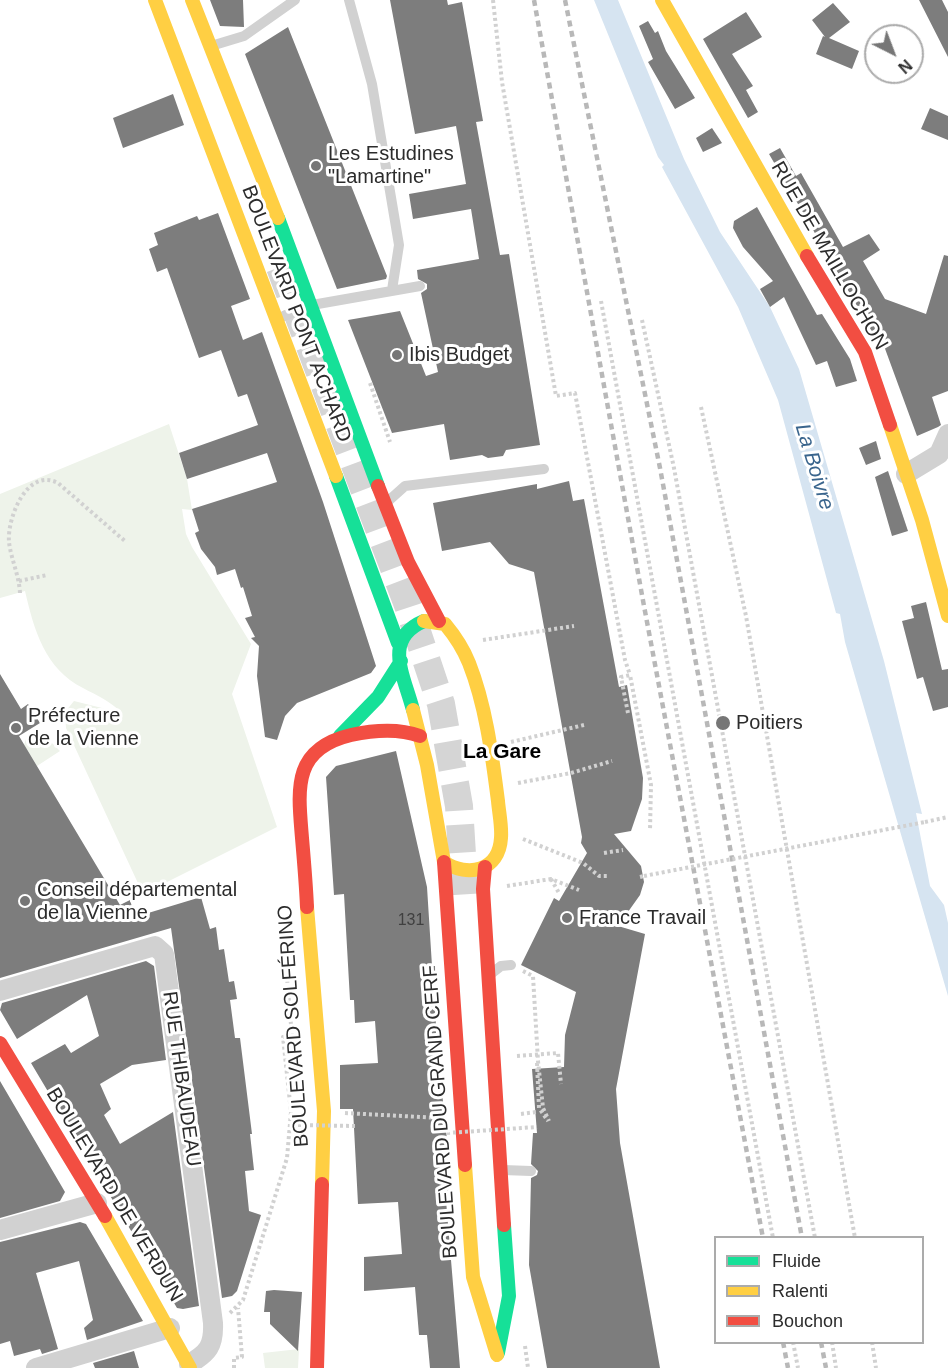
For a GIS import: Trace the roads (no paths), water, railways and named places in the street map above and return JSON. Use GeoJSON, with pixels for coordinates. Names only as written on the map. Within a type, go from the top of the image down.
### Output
{"type":"FeatureCollection","features":[{"type":"Feature","properties":{"kind":"street","name":"BOULEVARD PONT ACHARD"},"geometry":{"type":"LineString","coordinates":[[154,0],[278,318],[398,643],[420,736]]}},
{"type":"Feature","properties":{"kind":"street","name":"BOULEVARD PONT ACHARD"},"geometry":{"type":"LineString","coordinates":[[192,0],[312,305],[386,503],[426,599],[440,621],[449,627],[463,651],[488,740],[501,839],[498,854],[485,867]]}},
{"type":"Feature","properties":{"kind":"street","name":"RUE DE MAILLOCHON"},"geometry":{"type":"LineString","coordinates":[[662,0],[804,250],[865,352],[934,557],[948,616]]}},
{"type":"Feature","properties":{"kind":"street"},"geometry":{"type":"LineString","coordinates":[[906,474],[939,454],[948,434]]}},
{"type":"Feature","properties":{"kind":"street"},"geometry":{"type":"LineString","coordinates":[[398,643],[415,625],[431,620],[440,621]]}},
{"type":"Feature","properties":{"kind":"street","name":"BOULEVARD SOLFÉRINO"},"geometry":{"type":"LineString","coordinates":[[317,1368],[324,1111],[298,791],[307,762],[327,743],[340,736],[378,697],[401,661]]}},
{"type":"Feature","properties":{"kind":"street","name":"BOULEVARD SOLFÉRINO"},"geometry":{"type":"LineString","coordinates":[[340,736],[396,729],[420,736]]}},
{"type":"Feature","properties":{"kind":"street","name":"BOULEVARD DU GRAND CERF"},"geometry":{"type":"LineString","coordinates":[[420,736],[432,786],[439,845],[444,862],[444,891],[473,1277],[498,1362]]}},
{"type":"Feature","properties":{"kind":"street"},"geometry":{"type":"LineString","coordinates":[[444,862],[460,871],[485,867],[483,889],[503,1170],[509,1296],[498,1362]]}},
{"type":"Feature","properties":{"kind":"street","name":"RUE THIBAUDEAU"},"geometry":{"type":"LineString","coordinates":[[0,991],[114,951],[154,946],[164,954],[213,1323],[211,1347],[206,1354],[189,1366]]}},
{"type":"Feature","properties":{"kind":"street","name":"BOULEVARD DE VERDUN"},"geometry":{"type":"LineString","coordinates":[[0,1043],[97,1203],[170,1328],[189,1366]]}},
{"type":"Feature","properties":{"kind":"street"},"geometry":{"type":"LineString","coordinates":[[0,1230],[97,1203]]}},
{"type":"Feature","properties":{"kind":"street"},"geometry":{"type":"LineString","coordinates":[[493,1297],[498,1362]]}},
{"type":"Feature","properties":{"kind":"street"},"geometry":{"type":"LineString","coordinates":[[36,1368],[170,1328]]}},
{"type":"Feature","properties":{"kind":"lane"},"geometry":{"type":"LineString","coordinates":[[211,46],[244,36],[295,0]]}},
{"type":"Feature","properties":{"kind":"lane"},"geometry":{"type":"LineString","coordinates":[[349,0],[372,84],[399,245],[392,290]]}},
{"type":"Feature","properties":{"kind":"lane"},"geometry":{"type":"LineString","coordinates":[[278,318],[312,305],[420,286]]}},
{"type":"Feature","properties":{"kind":"lane"},"geometry":{"type":"LineString","coordinates":[[386,503],[405,486],[544,469]]}},
{"type":"Feature","properties":{"kind":"lane"},"geometry":{"type":"LineString","coordinates":[[489,975],[501,966],[511,965]]}},
{"type":"Feature","properties":{"kind":"lane"},"geometry":{"type":"LineString","coordinates":[[503,1170],[531,1172]]}},
{"type":"Feature","properties":{"kind":"water","name":"La Boivre"},"geometry":{"type":"Polygon","coordinates":[[[594,0],[618,0],[684,159],[720,232],[770,307],[799,369],[884,661],[922,814],[916,813],[930,886],[944,905],[948,923],[948,996],[845,642],[840,614],[836,613],[778,400],[738,307],[662,167],[664,165],[658,157],[594,0]]]}},
{"type":"Feature","properties":{"kind":"tunnel"},"geometry":{"type":"LineString","coordinates":[[280,267],[408,605],[441,704],[459,806],[465,903]]}},
{"type":"Feature","properties":{"kind":"railway"},"geometry":{"type":"LineString","coordinates":[[534,0],[644,606],[763,1236]]}},
{"type":"Feature","properties":{"kind":"railway"},"geometry":{"type":"LineString","coordinates":[[565,0],[660,468],[802,1236]]}},
{"type":"Feature","properties":{"kind":"railway"},"geometry":{"type":"LineString","coordinates":[[783,1344],[788,1368]]}},
{"type":"Feature","properties":{"kind":"railway"},"geometry":{"type":"LineString","coordinates":[[821,1344],[826,1368]]}},
{"type":"Feature","properties":{"kind":"place","name":"Les Estudines \"Lamartine\""},"geometry":{"type":"Point","coordinates":[316,166]}},
{"type":"Feature","properties":{"kind":"place","name":"Ibis Budget"},"geometry":{"type":"Point","coordinates":[397,355]}},
{"type":"Feature","properties":{"kind":"place","name":"Poitiers"},"geometry":{"type":"Point","coordinates":[723,723]}},
{"type":"Feature","properties":{"kind":"place","name":"Préfecture de la Vienne"},"geometry":{"type":"Point","coordinates":[16,728]}},
{"type":"Feature","properties":{"kind":"place","name":"Conseil départemental de la Vienne"},"geometry":{"type":"Point","coordinates":[25,901]}},
{"type":"Feature","properties":{"kind":"place","name":"France Travail"},"geometry":{"type":"Point","coordinates":[567,918]}},
{"type":"Feature","properties":{"kind":"district","name":"La Gare"},"geometry":{"type":"Point","coordinates":[502,752]}}]}
